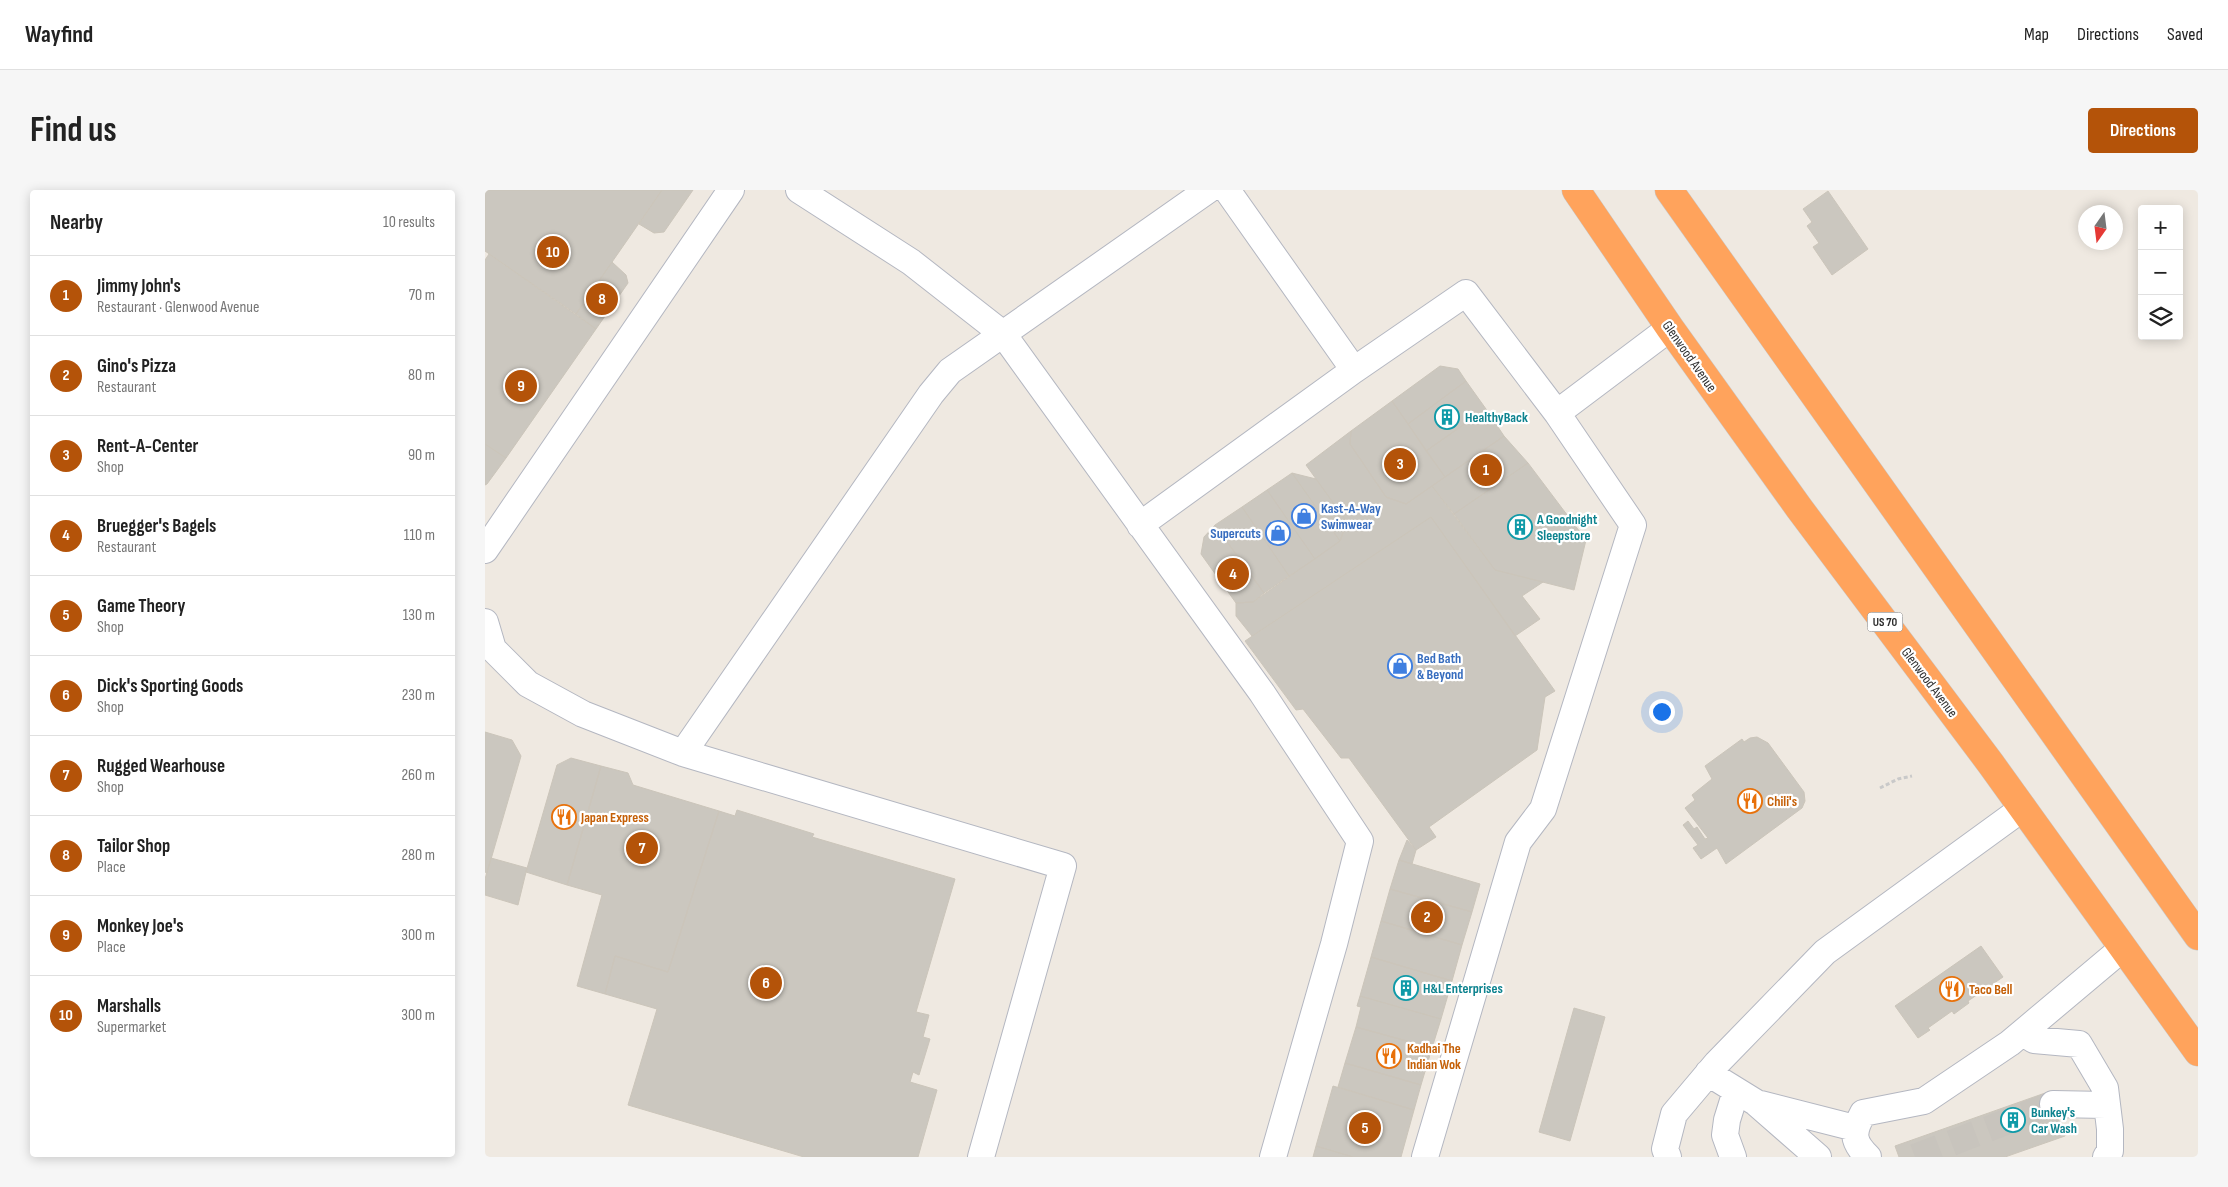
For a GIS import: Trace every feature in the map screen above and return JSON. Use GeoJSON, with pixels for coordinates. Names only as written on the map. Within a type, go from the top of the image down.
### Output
{"type":"FeatureCollection","features":[{"type":"Feature","properties":{"kind":"highway","name":"Glenwood Avenue"},"geometry":{"type":"LineString","coordinates":[[1576,190],[1670,328],[1799,508],[2023,808],[2198,1052]]}},
{"type":"Feature","properties":{"kind":"highway"},"geometry":{"type":"LineString","coordinates":[[1669,190],[2198,936]]}},
{"type":"Feature","properties":{"kind":"lane"},"geometry":{"type":"LineString","coordinates":[[485,550],[731,190]]}},
{"type":"Feature","properties":{"kind":"lane"},"geometry":{"type":"LineString","coordinates":[[799,190],[911,262],[1003,334],[1262,693],[1360,841],[1331,952],[1273,1157]]}},
{"type":"Feature","properties":{"kind":"lane"},"geometry":{"type":"LineString","coordinates":[[683,752],[931,394],[950,371],[1208,190]]}},
{"type":"Feature","properties":{"kind":"lane"},"geometry":{"type":"LineString","coordinates":[[1227,190],[1354,370]]}},
{"type":"Feature","properties":{"kind":"lane"},"geometry":{"type":"LineString","coordinates":[[1140,524],[1354,370],[1466,293],[1557,414],[1633,525],[1543,809],[1518,842],[1425,1157]]}},
{"type":"Feature","properties":{"kind":"lane"},"geometry":{"type":"LineString","coordinates":[[1557,414],[1670,328]]}},
{"type":"Feature","properties":{"kind":"lane"},"geometry":{"type":"LineString","coordinates":[[485,622],[493,649],[528,684],[583,714],[683,752],[1063,866],[981,1157]]}},
{"type":"Feature","properties":{"kind":"lane"},"geometry":{"type":"LineString","coordinates":[[1668,1157],[1665,1149],[1674,1114],[1708,1073],[1825,952],[2023,808]]}},
{"type":"Feature","properties":{"kind":"lane"},"geometry":{"type":"LineString","coordinates":[[1868,1157],[1857,1145],[1855,1128],[1863,1113],[1925,1102],[2023,1033],[2123,948]]}},
{"type":"Feature","properties":{"kind":"lane"},"geometry":{"type":"LineString","coordinates":[[2023,1033],[2034,1040],[2079,1044],[2105,1088],[2110,1128],[2110,1151],[2106,1157]]}},
{"type":"Feature","properties":{"kind":"lane"},"geometry":{"type":"LineString","coordinates":[[1708,1073],[1745,1097],[1818,1157]]}},
{"type":"Feature","properties":{"kind":"lane"},"geometry":{"type":"LineString","coordinates":[[1745,1097],[1855,1128]]}},
{"type":"Feature","properties":{"kind":"lane"},"geometry":{"type":"LineString","coordinates":[[1733,1157],[1725,1135],[1727,1120],[1745,1097]]}},
{"type":"Feature","properties":{"kind":"lane"},"geometry":{"type":"LineString","coordinates":[[2053,1104],[2106,1105]]}},
{"type":"Feature","properties":{"kind":"path"},"geometry":{"type":"LineString","coordinates":[[1880,788],[1899,779],[1912,776]]}},
{"type":"Feature","properties":{"kind":"building"},"geometry":{"type":"Polygon","coordinates":[[[485,190],[662,190],[576,314],[485,251],[485,190]]]}},
{"type":"Feature","properties":{"kind":"building"},"geometry":{"type":"Polygon","coordinates":[[[662,190],[693,190],[664,232],[654,233],[639,224],[662,190]]]}},
{"type":"Feature","properties":{"kind":"building"},"geometry":{"type":"Polygon","coordinates":[[[1828,191],[1868,249],[1832,275],[1813,247],[1819,243],[1807,226],[1812,222],[1803,209],[1828,191]]]}},
{"type":"Feature","properties":{"kind":"building"},"geometry":{"type":"Polygon","coordinates":[[[489,254],[596,329],[506,458],[485,444],[485,260],[489,254]]]}},
{"type":"Feature","properties":{"kind":"building"},"geometry":{"type":"Polygon","coordinates":[[[612,262],[626,275],[628,283],[596,329],[576,314],[612,262]]]}},
{"type":"Feature","properties":{"kind":"building"},"geometry":{"type":"Polygon","coordinates":[[[1440,366],[1458,369],[1466,381],[1408,424],[1392,401],[1440,366]]]}},
{"type":"Feature","properties":{"kind":"building","name":"HealthyBack"},"geometry":{"type":"Polygon","coordinates":[[[1466,381],[1486,409],[1426,451],[1408,424],[1466,381]]]}},
{"type":"Feature","properties":{"kind":"building"},"geometry":{"type":"Polygon","coordinates":[[[1392,401],[1445,477],[1406,504],[1386,497],[1350,444],[1351,431],[1392,401]]]}},
{"type":"Feature","properties":{"kind":"building"},"geometry":{"type":"Polygon","coordinates":[[[1486,409],[1504,436],[1445,477],[1426,451],[1486,409]]]}},
{"type":"Feature","properties":{"kind":"building"},"geometry":{"type":"Polygon","coordinates":[[[1351,431],[1350,444],[1386,497],[1406,504],[1432,486],[1495,570],[1543,582],[1522,596],[1540,619],[1515,636],[1431,517],[1252,636],[1236,616],[1236,603],[1253,602],[1340,541],[1347,522],[1306,465],[1351,431]]]}},
{"type":"Feature","properties":{"kind":"building"},"geometry":{"type":"Polygon","coordinates":[[[1504,436],[1528,463],[1454,514],[1432,486],[1504,436]]]}},
{"type":"Feature","properties":{"kind":"building"},"geometry":{"type":"Polygon","coordinates":[[[485,444],[506,458],[485,485],[485,444]]]}},
{"type":"Feature","properties":{"kind":"building","name":"A Goodnight Sleepstore"},"geometry":{"type":"Polygon","coordinates":[[[1528,463],[1586,540],[1574,590],[1495,570],[1454,514],[1528,463]]]}},
{"type":"Feature","properties":{"kind":"building","name":"Kast-A-Way Swimwear"},"geometry":{"type":"Polygon","coordinates":[[[1292,473],[1340,541],[1315,559],[1267,490],[1292,473]]]}},
{"type":"Feature","properties":{"kind":"building"},"geometry":{"type":"Polygon","coordinates":[[[1292,473],[1316,479],[1347,522],[1340,541],[1292,473]]]}},
{"type":"Feature","properties":{"kind":"building","name":"Supercuts"},"geometry":{"type":"Polygon","coordinates":[[[1267,490],[1315,559],[1289,576],[1242,507],[1267,490]]]}},
{"type":"Feature","properties":{"kind":"building"},"geometry":{"type":"Polygon","coordinates":[[[1242,507],[1289,576],[1264,593],[1215,525],[1242,507]]]}},
{"type":"Feature","properties":{"kind":"building","name":"Bed Bath & Beyond"},"geometry":{"type":"Polygon","coordinates":[[[1431,517],[1555,691],[1545,697],[1537,750],[1429,827],[1436,837],[1416,850],[1349,758],[1341,758],[1303,709],[1296,710],[1245,641],[1431,517]]]}},
{"type":"Feature","properties":{"kind":"building"},"geometry":{"type":"Polygon","coordinates":[[[1215,525],[1264,593],[1253,602],[1236,603],[1201,554],[1204,537],[1215,525]]]}},
{"type":"Feature","properties":{"kind":"building"},"geometry":{"type":"Polygon","coordinates":[[[485,732],[512,740],[521,756],[487,873],[485,872],[485,732]]]}},
{"type":"Feature","properties":{"kind":"building","name":"Chili's"},"geometry":{"type":"Polygon","coordinates":[[[1757,737],[1768,743],[1804,792],[1805,801],[1802,808],[1726,864],[1717,848],[1701,859],[1693,848],[1698,845],[1683,825],[1688,821],[1694,829],[1697,827],[1705,839],[1708,838],[1685,808],[1695,800],[1692,795],[1712,779],[1705,766],[1742,739],[1744,742],[1750,738],[1757,737]]]}},
{"type":"Feature","properties":{"kind":"building","name":"Japan Express"},"geometry":{"type":"Polygon","coordinates":[[[571,758],[601,766],[567,885],[526,872],[557,765],[571,758]]]}},
{"type":"Feature","properties":{"kind":"building"},"geometry":{"type":"Polygon","coordinates":[[[601,766],[628,773],[633,785],[719,811],[668,972],[615,956],[605,994],[577,986],[602,895],[567,885],[601,766]]]}},
{"type":"Feature","properties":{"kind":"building"},"geometry":{"type":"Polygon","coordinates":[[[737,810],[814,834],[812,837],[955,879],[916,1012],[929,1015],[923,1037],[930,1039],[919,1075],[913,1072],[910,1082],[937,1090],[918,1157],[804,1157],[628,1105],[657,1009],[605,994],[615,956],[668,972],[719,811],[735,816],[737,810]]]}},
{"type":"Feature","properties":{"kind":"building"},"geometry":{"type":"Polygon","coordinates":[[[1407,840],[1416,850],[1412,864],[1399,860],[1407,840]]]}},
{"type":"Feature","properties":{"kind":"building"},"geometry":{"type":"Polygon","coordinates":[[[491,858],[527,868],[518,905],[485,895],[485,879],[491,858]]]}},
{"type":"Feature","properties":{"kind":"building"},"geometry":{"type":"Polygon","coordinates":[[[1399,860],[1480,884],[1472,912],[1390,889],[1399,860]]]}},
{"type":"Feature","properties":{"kind":"building"},"geometry":{"type":"Polygon","coordinates":[[[1390,889],[1472,912],[1462,945],[1381,921],[1390,889]]]}},
{"type":"Feature","properties":{"kind":"building"},"geometry":{"type":"Polygon","coordinates":[[[1381,921],[1462,945],[1452,981],[1371,957],[1381,921]]]}},
{"type":"Feature","properties":{"kind":"building","name":"Taco Bell"},"geometry":{"type":"Polygon","coordinates":[[[1981,946],[2003,977],[1968,1001],[1969,1003],[1954,1014],[1952,1011],[1928,1028],[1930,1030],[1918,1038],[1895,1006],[1981,946]]]}},
{"type":"Feature","properties":{"kind":"building","name":"H&L Enterprises"},"geometry":{"type":"Polygon","coordinates":[[[1371,957],[1452,981],[1441,1019],[1360,996],[1371,957]]]}},
{"type":"Feature","properties":{"kind":"building"},"geometry":{"type":"Polygon","coordinates":[[[1360,996],[1441,1019],[1432,1048],[1356,1027],[1361,1007],[1357,1006],[1360,996]]]}},
{"type":"Feature","properties":{"kind":"building"},"geometry":{"type":"Polygon","coordinates":[[[1574,1008],[1605,1017],[1570,1141],[1539,1132],[1574,1008]]]}},
{"type":"Feature","properties":{"kind":"building","name":"Kadhai The Indian Wok"},"geometry":{"type":"Polygon","coordinates":[[[1356,1027],[1432,1048],[1421,1085],[1345,1063],[1356,1027]]]}},
{"type":"Feature","properties":{"kind":"building"},"geometry":{"type":"Polygon","coordinates":[[[1345,1063],[1421,1085],[1414,1110],[1338,1087],[1345,1063]]]}},
{"type":"Feature","properties":{"kind":"building"},"geometry":{"type":"Polygon","coordinates":[[[1333,1086],[1414,1110],[1401,1157],[1353,1157],[1316,1146],[1333,1086]]]}},
{"type":"Feature","properties":{"kind":"building","name":"Bunkey's Car Wash"},"geometry":{"type":"Polygon","coordinates":[[[2048,1092],[2065,1136],[2005,1157],[1899,1157],[1895,1146],[2048,1092]]]}},
{"type":"Feature","properties":{"kind":"building"},"geometry":{"type":"Polygon","coordinates":[[[1316,1146],[1353,1157],[1313,1157],[1316,1146]]]}},
{"type":"Feature","properties":{"kind":"tunnel"},"geometry":{"type":"LineString","coordinates":[[1915,1157],[2053,1104]]}},
{"type":"Feature","properties":{"kind":"place","name":"Marshalls"},"geometry":{"type":"Point","coordinates":[553,252]}},
{"type":"Feature","properties":{"kind":"place","name":"Tailor Shop"},"geometry":{"type":"Point","coordinates":[602,299]}},
{"type":"Feature","properties":{"kind":"place","name":"Monkey Joe's"},"geometry":{"type":"Point","coordinates":[521,386]}},
{"type":"Feature","properties":{"kind":"place","name":"HealthyBack"},"geometry":{"type":"Point","coordinates":[1447,417]}},
{"type":"Feature","properties":{"kind":"place","name":"Rent-A-Center"},"geometry":{"type":"Point","coordinates":[1400,464]}},
{"type":"Feature","properties":{"kind":"place","name":"Jimmy John's"},"geometry":{"type":"Point","coordinates":[1486,470]}},
{"type":"Feature","properties":{"kind":"place","name":"Kast-A-Way Swimwear"},"geometry":{"type":"Point","coordinates":[1304,516]}},
{"type":"Feature","properties":{"kind":"place","name":"A Goodnight Sleepstore"},"geometry":{"type":"Point","coordinates":[1520,527]}},
{"type":"Feature","properties":{"kind":"place","name":"Supercuts"},"geometry":{"type":"Point","coordinates":[1278,533]}},
{"type":"Feature","properties":{"kind":"place","name":"Bruegger's Bagels"},"geometry":{"type":"Point","coordinates":[1233,574]}},
{"type":"Feature","properties":{"kind":"place","name":"Bed Bath & Beyond"},"geometry":{"type":"Point","coordinates":[1400,666]}},
{"type":"Feature","properties":{"kind":"place","name":"Chili's"},"geometry":{"type":"Point","coordinates":[1750,801]}},
{"type":"Feature","properties":{"kind":"place","name":"Japan Express"},"geometry":{"type":"Point","coordinates":[564,817]}},
{"type":"Feature","properties":{"kind":"place","name":"Rugged Wearhouse"},"geometry":{"type":"Point","coordinates":[642,848]}},
{"type":"Feature","properties":{"kind":"place","name":"Gino's Pizza"},"geometry":{"type":"Point","coordinates":[1427,917]}},
{"type":"Feature","properties":{"kind":"place","name":"Dick's Sporting Goods"},"geometry":{"type":"Point","coordinates":[766,983]}},
{"type":"Feature","properties":{"kind":"place","name":"H&L Enterprises"},"geometry":{"type":"Point","coordinates":[1406,988]}},
{"type":"Feature","properties":{"kind":"place","name":"Taco Bell"},"geometry":{"type":"Point","coordinates":[1952,989]}},
{"type":"Feature","properties":{"kind":"place","name":"Kadhai The Indian Wok"},"geometry":{"type":"Point","coordinates":[1389,1056]}},
{"type":"Feature","properties":{"kind":"place","name":"Bunkey's Car Wash"},"geometry":{"type":"Point","coordinates":[2013,1120]}},
{"type":"Feature","properties":{"kind":"place","name":"Game Theory"},"geometry":{"type":"Point","coordinates":[1365,1128]}}]}
